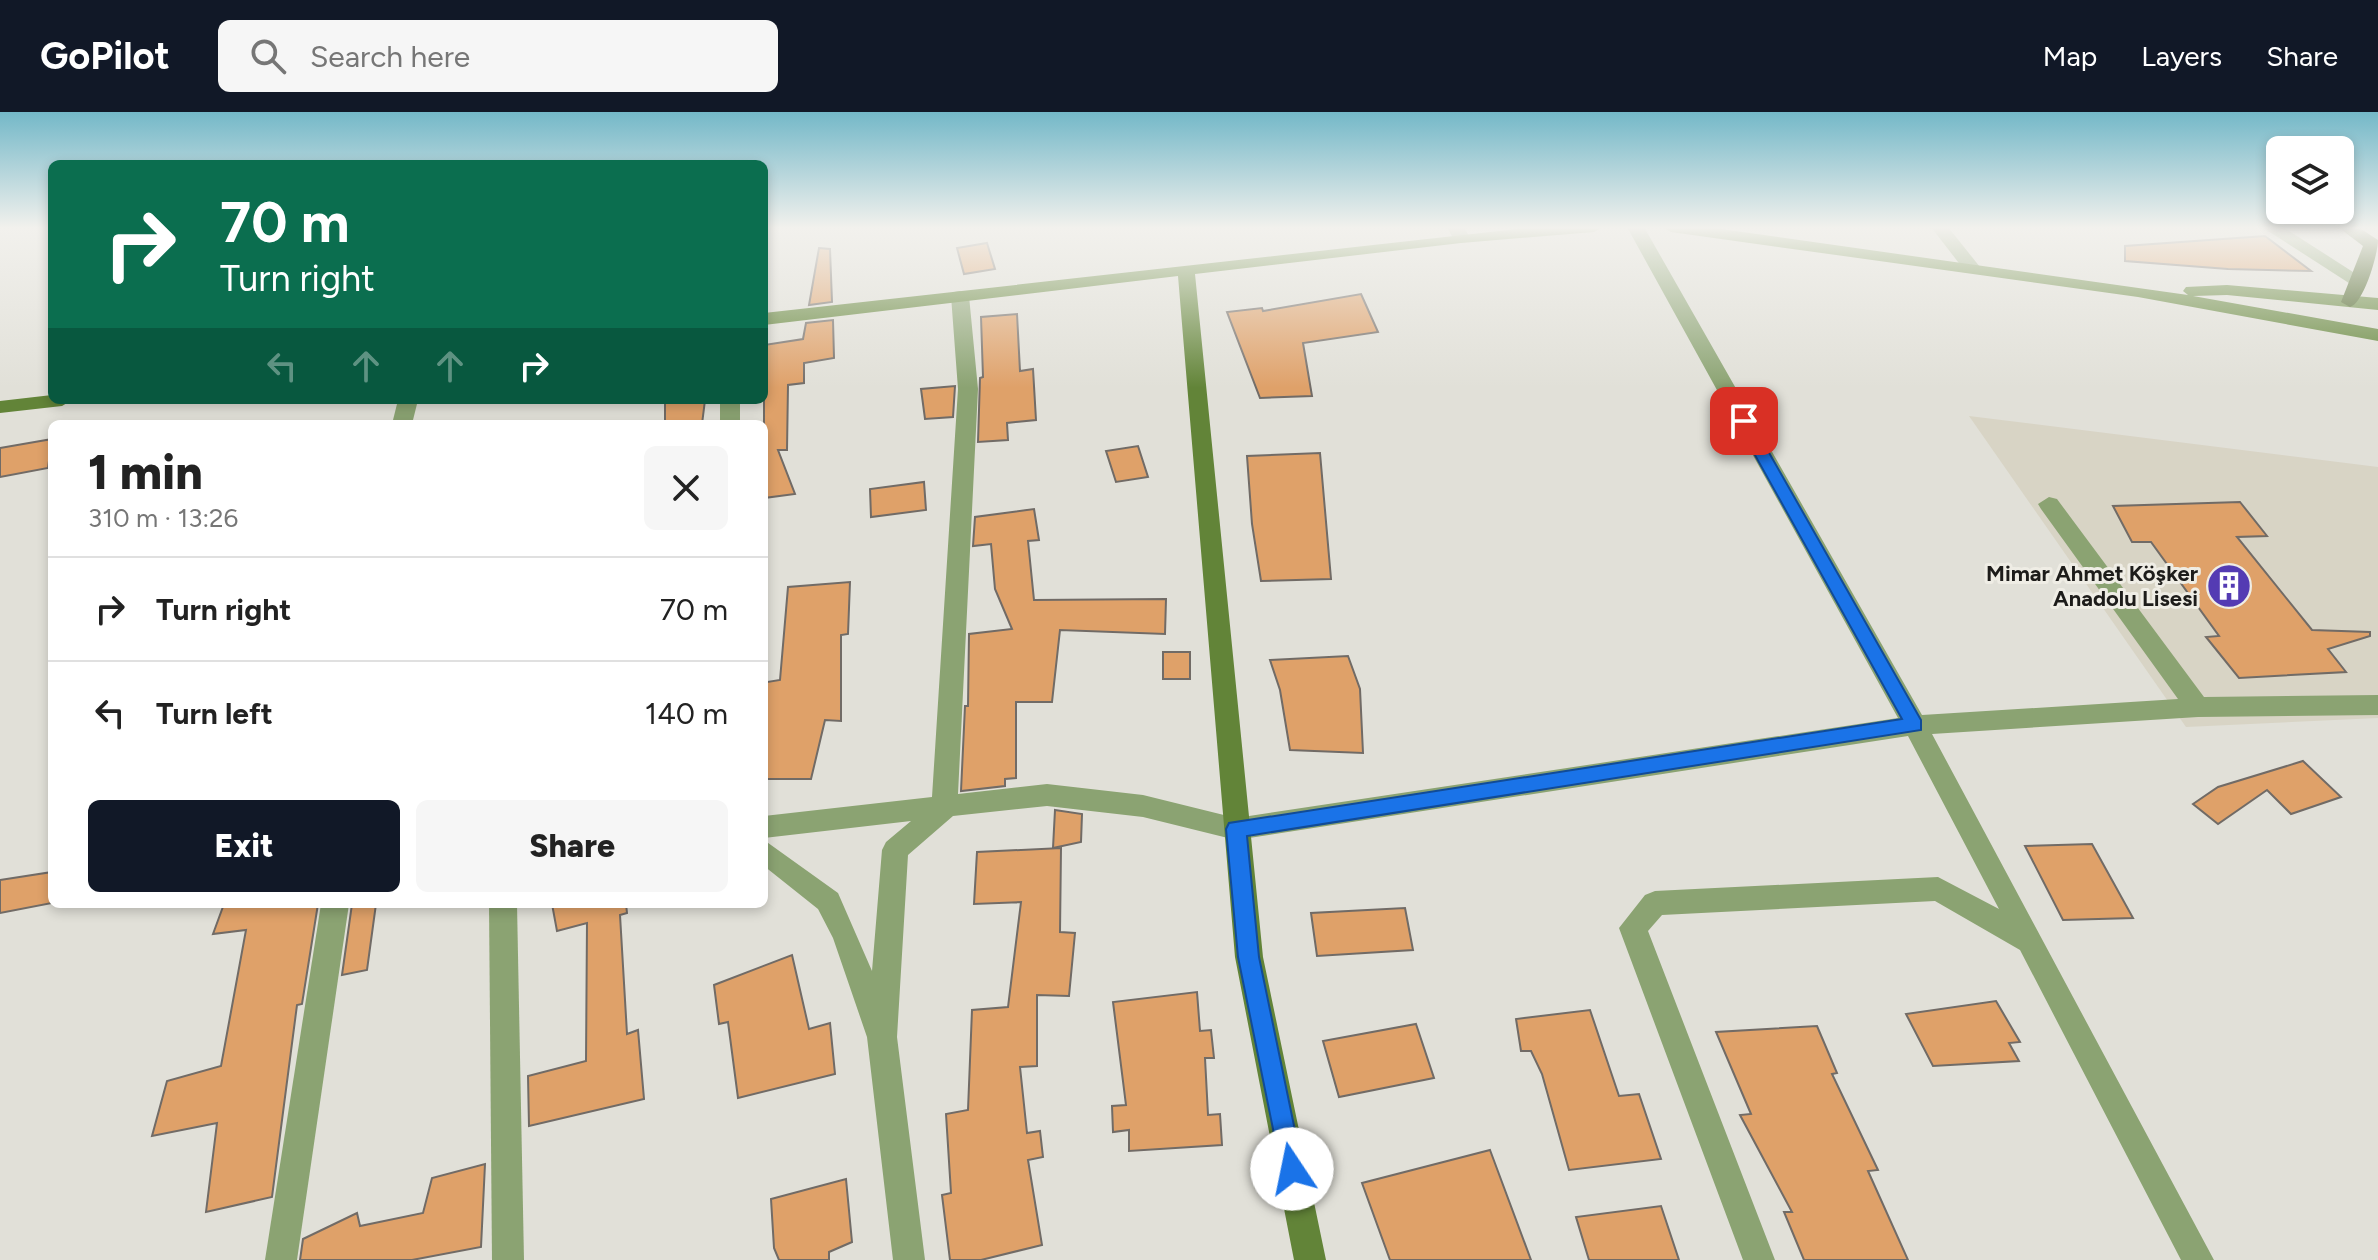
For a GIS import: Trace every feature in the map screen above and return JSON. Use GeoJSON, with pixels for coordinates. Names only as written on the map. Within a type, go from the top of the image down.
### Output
{"type":"FeatureCollection","features":[{"type":"Feature","properties":{"kind":"highway"},"geometry":{"type":"LineString","coordinates":[[2350,302],[2358,281]]}},
{"type":"Feature","properties":{"kind":"main road"},"geometry":{"type":"LineString","coordinates":[[768,319],[1094,281]]}},
{"type":"Feature","properties":{"kind":"main road"},"geometry":{"type":"LineString","coordinates":[[1187,281],[1249,957],[1310,1260]]}},
{"type":"Feature","properties":{"kind":"main road"},"geometry":{"type":"LineString","coordinates":[[2062,281],[2378,335]]}},
{"type":"Feature","properties":{"kind":"main road"},"geometry":{"type":"LineString","coordinates":[[2138,292],[2227,290],[2378,304]]}},
{"type":"Feature","properties":{"kind":"main road"},"geometry":{"type":"LineString","coordinates":[[0,407],[48,402]]}},
{"type":"Feature","properties":{"kind":"street"},"geometry":{"type":"LineString","coordinates":[[1665,281],[1915,725],[2198,1260]]}},
{"type":"Feature","properties":{"kind":"street"},"geometry":{"type":"LineString","coordinates":[[909,1260],[882,1037],[895,850],[944,809],[968,389],[960,296]]}},
{"type":"Feature","properties":{"kind":"street"},"geometry":{"type":"LineString","coordinates":[[2049,504],[2198,707]]}},
{"type":"Feature","properties":{"kind":"street"},"geometry":{"type":"LineString","coordinates":[[768,827],[1047,795],[1143,806],[1236,829],[1915,725],[2198,707],[2378,705]]}},
{"type":"Feature","properties":{"kind":"street"},"geometry":{"type":"LineString","coordinates":[[768,854],[828,901],[846,936],[882,1037]]}},
{"type":"Feature","properties":{"kind":"street"},"geometry":{"type":"LineString","coordinates":[[1759,1260],[1633,928],[1655,903],[1938,889],[2030,941]]}},
{"type":"Feature","properties":{"kind":"street"},"geometry":{"type":"LineString","coordinates":[[281,1260],[334,908]]}},
{"type":"Feature","properties":{"kind":"street"},"geometry":{"type":"LineString","coordinates":[[503,908],[508,1260]]}},
{"type":"Feature","properties":{"kind":"shaded area"},"geometry":{"type":"Polygon","coordinates":[[[1969,416],[2378,467],[2378,718],[2186,727],[1969,416]]]}},
{"type":"Feature","properties":{"kind":"building"},"geometry":{"type":"Polygon","coordinates":[[[813,281],[831,281],[832,302],[809,305],[813,281]]]}},
{"type":"Feature","properties":{"kind":"building"},"geometry":{"type":"Polygon","coordinates":[[[1361,294],[1378,332],[1303,343],[1312,396],[1260,398],[1227,312],[1262,308],[1263,311],[1361,294]]]}},
{"type":"Feature","properties":{"kind":"building"},"geometry":{"type":"Polygon","coordinates":[[[1017,314],[1020,371],[1033,369],[1036,420],[1007,423],[1008,440],[978,442],[980,378],[983,377],[981,317],[1017,314]]]}},
{"type":"Feature","properties":{"kind":"building"},"geometry":{"type":"Polygon","coordinates":[[[833,320],[834,358],[804,363],[804,383],[788,385],[787,450],[778,450],[795,494],[768,497],[768,420],[764,420],[764,404],[768,404],[768,344],[803,339],[806,323],[833,320]]]}},
{"type":"Feature","properties":{"kind":"building"},"geometry":{"type":"Polygon","coordinates":[[[955,386],[953,417],[925,419],[921,389],[955,386]]]}},
{"type":"Feature","properties":{"kind":"building"},"geometry":{"type":"Polygon","coordinates":[[[665,404],[704,404],[702,420],[665,420],[665,404]]]}},
{"type":"Feature","properties":{"kind":"building"},"geometry":{"type":"Polygon","coordinates":[[[48,440],[48,468],[0,477],[0,448],[48,440]]]}},
{"type":"Feature","properties":{"kind":"building"},"geometry":{"type":"Polygon","coordinates":[[[1138,446],[1148,477],[1116,482],[1106,451],[1138,446]]]}},
{"type":"Feature","properties":{"kind":"building"},"geometry":{"type":"Polygon","coordinates":[[[1320,453],[1331,579],[1261,581],[1252,524],[1247,456],[1320,453]]]}},
{"type":"Feature","properties":{"kind":"building"},"geometry":{"type":"Polygon","coordinates":[[[924,482],[926,510],[871,517],[870,489],[924,482]]]}},
{"type":"Feature","properties":{"kind":"building","name":"Mimar Ahmet Köşker Anadolu Lisesi"},"geometry":{"type":"Polygon","coordinates":[[[2240,502],[2267,536],[2237,537],[2312,630],[2370,632],[2370,636],[2328,649],[2346,672],[2239,678],[2206,637],[2219,636],[2151,542],[2132,542],[2113,506],[2240,502]]]}},
{"type":"Feature","properties":{"kind":"building"},"geometry":{"type":"Polygon","coordinates":[[[1034,509],[1039,540],[1028,541],[1034,600],[1166,599],[1165,634],[1060,630],[1052,702],[1016,702],[1016,778],[1005,779],[1005,786],[961,791],[965,706],[968,706],[969,634],[1012,629],[995,589],[991,544],[973,546],[975,517],[1034,509]]]}},
{"type":"Feature","properties":{"kind":"building"},"geometry":{"type":"Polygon","coordinates":[[[850,582],[848,634],[841,635],[841,721],[825,720],[811,779],[768,779],[768,682],[780,680],[788,587],[850,582]]]}},
{"type":"Feature","properties":{"kind":"building"},"geometry":{"type":"Polygon","coordinates":[[[1163,652],[1190,652],[1190,679],[1163,679],[1163,652]]]}},
{"type":"Feature","properties":{"kind":"building"},"geometry":{"type":"Polygon","coordinates":[[[1348,656],[1360,689],[1363,753],[1290,750],[1280,690],[1270,660],[1348,656]]]}},
{"type":"Feature","properties":{"kind":"building"},"geometry":{"type":"Polygon","coordinates":[[[2303,761],[2341,797],[2291,814],[2267,790],[2218,824],[2193,804],[2218,787],[2303,761]]]}},
{"type":"Feature","properties":{"kind":"building"},"geometry":{"type":"Polygon","coordinates":[[[1055,810],[1082,814],[1081,842],[1053,848],[1055,810]]]}},
{"type":"Feature","properties":{"kind":"building"},"geometry":{"type":"Polygon","coordinates":[[[2092,844],[2133,918],[2063,920],[2025,846],[2092,844]]]}},
{"type":"Feature","properties":{"kind":"building"},"geometry":{"type":"Polygon","coordinates":[[[1061,848],[1060,932],[1075,933],[1069,996],[1037,995],[1037,1066],[1020,1067],[1027,1133],[1040,1131],[1043,1157],[1028,1160],[1042,1245],[981,1260],[950,1260],[942,1195],[951,1193],[946,1114],[968,1110],[972,1010],[1008,1007],[1021,902],[974,904],[977,852],[1061,848]]]}},
{"type":"Feature","properties":{"kind":"building"},"geometry":{"type":"Polygon","coordinates":[[[48,873],[48,904],[0,913],[0,880],[48,873]]]}},
{"type":"Feature","properties":{"kind":"building"},"geometry":{"type":"Polygon","coordinates":[[[223,908],[317,908],[302,1004],[297,1005],[272,1197],[206,1212],[217,1123],[152,1136],[167,1081],[221,1066],[246,930],[213,934],[223,908]]]}},
{"type":"Feature","properties":{"kind":"building"},"geometry":{"type":"Polygon","coordinates":[[[351,908],[375,908],[367,970],[342,975],[351,908]]]}},
{"type":"Feature","properties":{"kind":"building"},"geometry":{"type":"Polygon","coordinates":[[[553,908],[626,908],[627,913],[620,915],[627,1034],[638,1030],[644,1099],[529,1126],[528,1076],[586,1061],[587,923],[557,931],[553,908]]]}},
{"type":"Feature","properties":{"kind":"building"},"geometry":{"type":"Polygon","coordinates":[[[1405,908],[1413,950],[1317,956],[1311,913],[1405,908]]]}},
{"type":"Feature","properties":{"kind":"building"},"geometry":{"type":"Polygon","coordinates":[[[792,955],[809,1029],[830,1023],[835,1074],[738,1098],[728,1022],[719,1024],[714,985],[792,955]]]}},
{"type":"Feature","properties":{"kind":"building"},"geometry":{"type":"Polygon","coordinates":[[[1197,992],[1200,1031],[1211,1030],[1214,1058],[1205,1058],[1208,1115],[1220,1114],[1222,1145],[1129,1151],[1129,1130],[1113,1132],[1112,1106],[1126,1105],[1113,1002],[1197,992]]]}},
{"type":"Feature","properties":{"kind":"building"},"geometry":{"type":"Polygon","coordinates":[[[1996,1001],[2020,1042],[2009,1043],[2019,1061],[1933,1066],[1906,1014],[1996,1001]]]}},
{"type":"Feature","properties":{"kind":"building"},"geometry":{"type":"Polygon","coordinates":[[[1590,1010],[1619,1096],[1639,1094],[1661,1159],[1569,1170],[1542,1074],[1531,1051],[1521,1051],[1516,1019],[1590,1010]]]}},
{"type":"Feature","properties":{"kind":"building"},"geometry":{"type":"Polygon","coordinates":[[[1416,1024],[1434,1078],[1339,1097],[1323,1041],[1416,1024]]]}},
{"type":"Feature","properties":{"kind":"building"},"geometry":{"type":"Polygon","coordinates":[[[1817,1026],[1837,1073],[1832,1074],[1878,1170],[1868,1171],[1908,1260],[1804,1260],[1784,1212],[1792,1212],[1740,1115],[1751,1114],[1716,1032],[1817,1026]]]}},
{"type":"Feature","properties":{"kind":"building"},"geometry":{"type":"Polygon","coordinates":[[[1490,1150],[1531,1260],[1390,1260],[1362,1183],[1490,1150]]]}},
{"type":"Feature","properties":{"kind":"building"},"geometry":{"type":"Polygon","coordinates":[[[485,1164],[481,1247],[412,1260],[300,1260],[303,1239],[357,1213],[360,1226],[423,1213],[432,1178],[485,1164]]]}},
{"type":"Feature","properties":{"kind":"building"},"geometry":{"type":"Polygon","coordinates":[[[846,1179],[852,1242],[829,1252],[829,1260],[779,1260],[774,1248],[771,1199],[846,1179]]]}},
{"type":"Feature","properties":{"kind":"building"},"geometry":{"type":"Polygon","coordinates":[[[1661,1206],[1679,1260],[1589,1260],[1576,1217],[1661,1206]]]}},
{"type":"Feature","properties":{"kind":"place","name":"Mimar Ahmet Köşker Anadolu Lisesi"},"geometry":{"type":"Point","coordinates":[2229,586]}},
{"type":"Feature","properties":{"kind":"route"},"geometry":{"type":"LineString","coordinates":[[1292,1169],[1249,957],[1236,829],[1915,725],[1744,421]]}}]}
